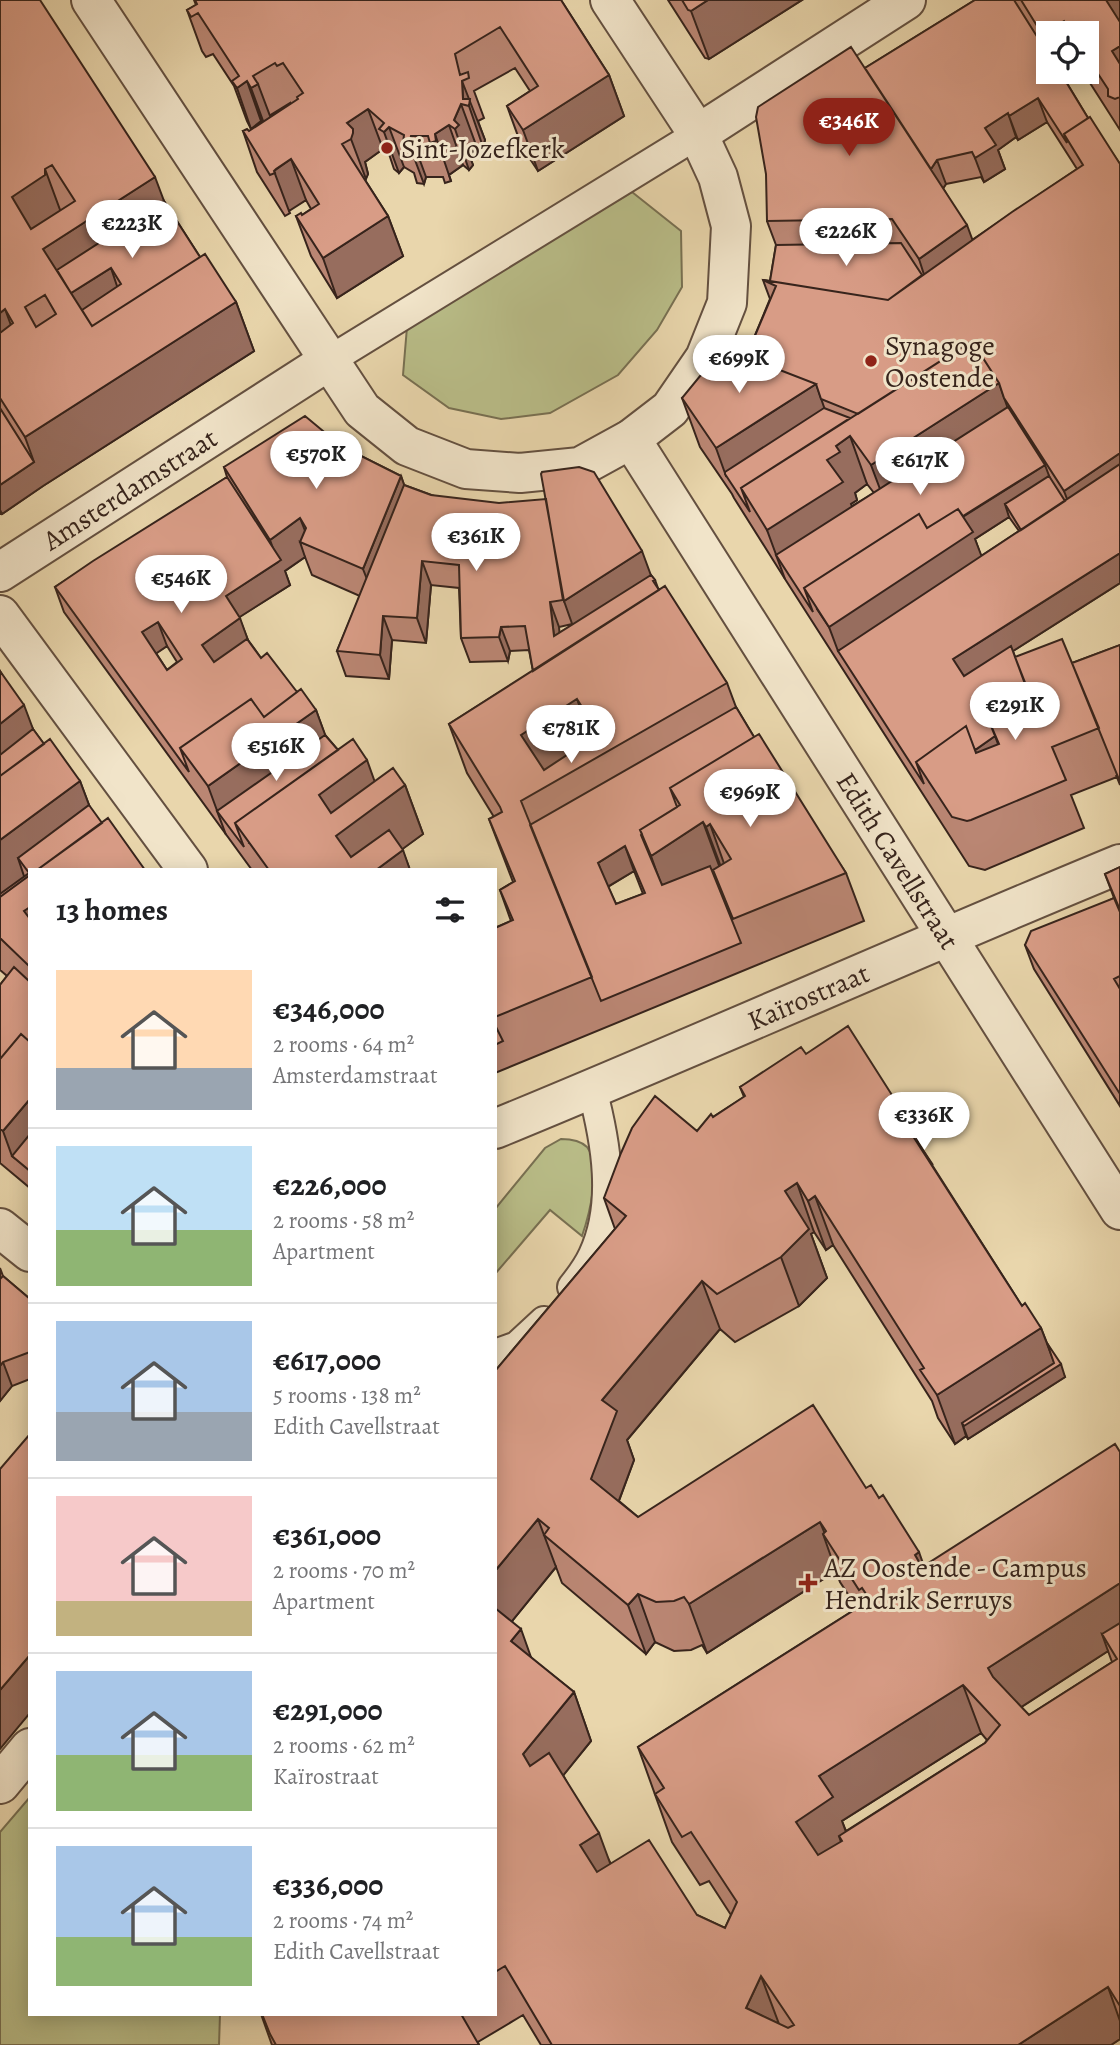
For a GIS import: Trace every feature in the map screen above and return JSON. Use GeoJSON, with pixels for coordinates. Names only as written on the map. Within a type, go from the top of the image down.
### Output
{"type":"FeatureCollection","features":[{"type":"Feature","properties":{"kind":"street"},"geometry":{"type":"LineString","coordinates":[[91,0],[362,410],[407,446],[466,469],[520,473],[580,467],[631,439],[670,409],[705,358],[727,303],[731,226],[718,177],[698,134],[610,0]]}},
{"type":"Feature","properties":{"kind":"street"},"geometry":{"type":"LineString","coordinates":[[698,134],[906,0]]}},
{"type":"Feature","properties":{"kind":"street","name":"Amsterdamstraat"},"geometry":{"type":"LineString","coordinates":[[0,572],[330,360]]}},
{"type":"Feature","properties":{"kind":"street","name":"Edith Cavellstraat"},"geometry":{"type":"LineString","coordinates":[[631,439],[1120,1210]]}},
{"type":"Feature","properties":{"kind":"street"},"geometry":{"type":"LineString","coordinates":[[0,615],[187,868]]}},
{"type":"Feature","properties":{"kind":"street","name":"Kaïrostraat"},"geometry":{"type":"LineString","coordinates":[[497,1128],[947,935],[1120,864]]}},
{"type":"Feature","properties":{"kind":"street"},"geometry":{"type":"LineString","coordinates":[[0,1228],[28,1250]]}},
{"type":"Feature","properties":{"kind":"street"},"geometry":{"type":"LineString","coordinates":[[0,1784],[28,1750]]}},
{"type":"Feature","properties":{"kind":"lane"},"geometry":{"type":"LineString","coordinates":[[330,360],[698,134]]}},
{"type":"Feature","properties":{"kind":"lane"},"geometry":{"type":"LineString","coordinates":[[497,1353],[517,1346],[547,1319],[593,1255],[604,1221],[607,1190],[605,1154],[592,1089]]}},
{"type":"Feature","properties":{"kind":"green space"},"geometry":{"type":"Polygon","coordinates":[[[632,192],[681,231],[682,287],[657,330],[618,375],[550,413],[501,419],[449,408],[403,375],[407,327],[632,192]]]}},
{"type":"Feature","properties":{"kind":"green space"},"geometry":{"type":"Polygon","coordinates":[[[561,1139],[571,1140],[587,1147],[591,1155],[594,1166],[593,1191],[582,1236],[550,1210],[497,1272],[497,1207],[545,1148],[561,1139]]]}},
{"type":"Feature","properties":{"kind":"green space"},"geometry":{"type":"Polygon","coordinates":[[[28,1799],[28,2016],[220,2016],[219,2045],[0,2045],[0,1832],[28,1799]]]}},
{"type":"Feature","properties":{"kind":"building"},"geometry":{"type":"Polygon","coordinates":[[[0,0],[40,0],[155,177],[43,249],[92,326],[205,254],[236,302],[25,437],[0,398],[0,333],[13,323],[5,309],[0,313],[0,0]],[[52,165],[45,169],[45,175],[12,197],[31,229],[75,201],[52,165]],[[45,295],[25,307],[36,327],[56,314],[45,295]]]}},
{"type":"Feature","properties":{"kind":"building","name":"Sint-Jozefkerk"},"geometry":{"type":"Polygon","coordinates":[[[195,0],[561,0],[609,75],[523,130],[507,106],[538,86],[500,27],[455,54],[460,75],[468,72],[469,78],[462,81],[463,99],[470,99],[469,106],[461,104],[454,120],[459,125],[455,129],[449,125],[435,134],[436,141],[430,143],[428,136],[411,136],[409,144],[403,143],[404,135],[389,127],[384,132],[379,129],[384,123],[368,109],[347,123],[353,133],[351,139],[342,144],[388,216],[323,258],[296,216],[319,204],[291,159],[270,175],[243,131],[249,131],[303,93],[283,63],[277,66],[275,63],[253,76],[258,84],[251,88],[247,81],[237,88],[232,81],[239,76],[198,13],[191,17],[187,10],[197,4],[195,0]]]}},
{"type":"Feature","properties":{"kind":"building"},"geometry":{"type":"Polygon","coordinates":[[[682,0],[708,0],[691,11],[682,0]]]}},
{"type":"Feature","properties":{"kind":"building"},"geometry":{"type":"Polygon","coordinates":[[[975,0],[1014,0],[1036,35],[1036,84],[1067,84],[1088,118],[1064,134],[1067,143],[1038,98],[985,128],[996,145],[975,158],[972,152],[937,160],[931,169],[865,68],[975,0]]]}},
{"type":"Feature","properties":{"kind":"building"},"geometry":{"type":"Polygon","coordinates":[[[1021,0],[1106,0],[1120,22],[1120,46],[1112,51],[1120,64],[1120,97],[1115,99],[1108,96],[1108,89],[1099,75],[1099,21],[1036,21],[1036,24],[1021,0]]]}},
{"type":"Feature","properties":{"kind":"building"},"geometry":{"type":"Polygon","coordinates":[[[851,47],[967,225],[919,259],[892,219],[767,221],[766,174],[756,117],[758,107],[851,47]]]}},
{"type":"Feature","properties":{"kind":"building"},"geometry":{"type":"Polygon","coordinates":[[[1090,117],[1120,164],[1120,453],[1064,491],[1004,398],[999,383],[972,341],[858,414],[821,399],[816,384],[746,357],[776,286],[763,280],[888,300],[1083,165],[1064,134],[1090,117]]]}},
{"type":"Feature","properties":{"kind":"building"},"geometry":{"type":"Polygon","coordinates":[[[164,201],[200,257],[92,326],[82,310],[121,284],[111,268],[71,293],[57,270],[164,201]]]}},
{"type":"Feature","properties":{"kind":"building"},"geometry":{"type":"Polygon","coordinates":[[[901,243],[922,275],[888,300],[770,281],[776,245],[901,243]]]}},
{"type":"Feature","properties":{"kind":"building"},"geometry":{"type":"Polygon","coordinates":[[[972,341],[999,383],[871,465],[850,436],[836,446],[840,452],[827,460],[843,482],[767,530],[741,488],[972,341]]]}},
{"type":"Feature","properties":{"kind":"building"},"geometry":{"type":"Polygon","coordinates":[[[723,348],[816,384],[716,448],[682,398],[723,348]]]}},
{"type":"Feature","properties":{"kind":"building"},"geometry":{"type":"Polygon","coordinates":[[[1008,407],[1045,465],[963,516],[958,509],[927,528],[919,514],[804,588],[813,612],[776,555],[1008,407]]]}},
{"type":"Feature","properties":{"kind":"building"},"geometry":{"type":"Polygon","coordinates":[[[0,408],[34,462],[0,485],[0,408]]]}},
{"type":"Feature","properties":{"kind":"building"},"geometry":{"type":"Polygon","coordinates":[[[824,408],[850,418],[741,488],[750,512],[725,472],[824,408]]]}},
{"type":"Feature","properties":{"kind":"building"},"geometry":{"type":"Polygon","coordinates":[[[305,416],[341,446],[401,476],[363,569],[300,542],[306,528],[300,518],[270,540],[224,467],[305,416]]]}},
{"type":"Feature","properties":{"kind":"building"},"geometry":{"type":"Polygon","coordinates":[[[1120,464],[1120,553],[953,659],[964,676],[1011,646],[1032,703],[989,721],[995,736],[975,750],[966,726],[916,762],[924,784],[838,651],[1120,464]]]}},
{"type":"Feature","properties":{"kind":"building"},"geometry":{"type":"Polygon","coordinates":[[[579,467],[594,472],[642,551],[564,601],[541,474],[579,467]]]}},
{"type":"Feature","properties":{"kind":"building"},"geometry":{"type":"Polygon","coordinates":[[[1049,476],[1065,501],[1021,530],[1005,504],[1049,476]]]}},
{"type":"Feature","properties":{"kind":"building"},"geometry":{"type":"Polygon","coordinates":[[[227,477],[281,560],[226,596],[240,618],[202,645],[214,662],[247,639],[261,658],[267,653],[297,692],[264,717],[251,699],[180,748],[189,772],[55,587],[227,477]],[[158,622],[142,632],[167,670],[182,659],[158,622]]]}},
{"type":"Feature","properties":{"kind":"building"},"geometry":{"type":"Polygon","coordinates":[[[404,485],[431,495],[499,503],[546,499],[563,600],[550,602],[554,636],[651,575],[659,590],[533,671],[525,626],[501,627],[499,637],[461,638],[459,565],[422,561],[417,618],[383,616],[380,655],[337,651],[404,485]]]}},
{"type":"Feature","properties":{"kind":"building"},"geometry":{"type":"Polygon","coordinates":[[[958,509],[973,532],[829,627],[804,588],[919,514],[927,528],[958,509]]]}},
{"type":"Feature","properties":{"kind":"building"},"geometry":{"type":"Polygon","coordinates":[[[665,586],[727,683],[521,801],[592,977],[497,1016],[497,927],[513,920],[500,890],[515,881],[489,819],[502,812],[449,724],[665,586]],[[577,699],[521,735],[544,770],[599,734],[577,699]]]}},
{"type":"Feature","properties":{"kind":"building"},"geometry":{"type":"Polygon","coordinates":[[[1062,639],[1099,728],[1052,747],[1066,780],[971,820],[952,817],[916,762],[966,726],[976,753],[999,744],[989,721],[1033,703],[1015,657],[1062,639]]]}},
{"type":"Feature","properties":{"kind":"building"},"geometry":{"type":"Polygon","coordinates":[[[1120,645],[1120,782],[1072,663],[1120,645]]]}},
{"type":"Feature","properties":{"kind":"building"},"geometry":{"type":"Polygon","coordinates":[[[0,671],[24,705],[0,724],[0,671]]]}},
{"type":"Feature","properties":{"kind":"building"},"geometry":{"type":"Polygon","coordinates":[[[301,689],[316,710],[208,786],[180,748],[251,699],[264,717],[301,689]]]}},
{"type":"Feature","properties":{"kind":"building"},"geometry":{"type":"Polygon","coordinates":[[[736,707],[754,737],[670,788],[677,807],[640,830],[662,885],[710,866],[741,943],[601,1001],[530,825],[736,707]],[[625,846],[598,863],[616,904],[645,893],[625,846]]]}},
{"type":"Feature","properties":{"kind":"building"},"geometry":{"type":"Polygon","coordinates":[[[33,729],[44,744],[0,776],[0,755],[33,729]]]}},
{"type":"Feature","properties":{"kind":"building"},"geometry":{"type":"Polygon","coordinates":[[[759,734],[846,873],[733,919],[713,870],[731,859],[710,824],[706,827],[703,822],[651,856],[640,830],[680,805],[670,788],[759,734]]]}},
{"type":"Feature","properties":{"kind":"building"},"geometry":{"type":"Polygon","coordinates":[[[325,735],[338,750],[235,823],[244,847],[217,811],[325,735]]]}},
{"type":"Feature","properties":{"kind":"building"},"geometry":{"type":"Polygon","coordinates":[[[50,739],[80,781],[0,840],[0,776],[50,739]]]}},
{"type":"Feature","properties":{"kind":"building"},"geometry":{"type":"Polygon","coordinates":[[[353,739],[367,760],[319,795],[331,813],[393,768],[405,785],[336,836],[351,857],[389,830],[403,850],[379,868],[268,868],[235,823],[353,739]]]}},
{"type":"Feature","properties":{"kind":"building"},"geometry":{"type":"Polygon","coordinates":[[[89,805],[102,823],[40,868],[28,868],[28,872],[18,858],[89,805]]]}},
{"type":"Feature","properties":{"kind":"building"},"geometry":{"type":"Polygon","coordinates":[[[108,818],[144,868],[40,868],[108,818]]]}},
{"type":"Feature","properties":{"kind":"building"},"geometry":{"type":"Polygon","coordinates":[[[1120,867],[1120,910],[1105,874],[1120,867]]]}},
{"type":"Feature","properties":{"kind":"building"},"geometry":{"type":"Polygon","coordinates":[[[28,874],[28,876],[0,897],[0,894],[28,874]]]}},
{"type":"Feature","properties":{"kind":"building"},"geometry":{"type":"Polygon","coordinates":[[[28,876],[28,908],[24,911],[28,916],[28,965],[0,938],[0,897],[28,876]]]}},
{"type":"Feature","properties":{"kind":"building"},"geometry":{"type":"Polygon","coordinates":[[[1114,898],[1120,912],[1120,976],[1114,979],[1120,989],[1120,1094],[1025,945],[1031,931],[1114,898]]]}},
{"type":"Feature","properties":{"kind":"building"},"geometry":{"type":"Polygon","coordinates":[[[14,967],[28,980],[28,1040],[21,1034],[0,1059],[0,985],[14,967]]]}},
{"type":"Feature","properties":{"kind":"building","name":"AZ Oostende - Campus Hendrik Serruys"},"geometry":{"type":"Polygon","coordinates":[[[848,1026],[913,1128],[909,1130],[1022,1306],[1025,1303],[1041,1328],[937,1395],[920,1370],[924,1368],[815,1196],[808,1201],[797,1183],[785,1191],[809,1229],[781,1257],[717,1294],[702,1281],[602,1400],[617,1411],[591,1479],[638,1517],[813,1405],[866,1488],[871,1485],[879,1498],[883,1495],[919,1552],[915,1555],[922,1567],[1115,1444],[1120,1452],[1120,1583],[988,1668],[993,1677],[1029,1715],[1117,1659],[1102,1634],[1120,1623],[1120,2006],[1108,1987],[1018,2045],[552,2045],[505,1966],[497,1971],[497,1610],[521,1629],[511,1641],[574,1692],[523,1754],[530,1766],[549,1753],[599,1833],[580,1845],[597,1872],[649,1840],[697,1915],[725,1928],[737,1902],[691,1832],[682,1837],[655,1794],[664,1788],[638,1747],[870,1600],[862,1588],[859,1590],[823,1534],[826,1531],[820,1522],[689,1604],[684,1597],[674,1601],[656,1602],[638,1594],[628,1605],[544,1535],[549,1528],[538,1519],[497,1569],[497,1369],[626,1216],[604,1198],[632,1128],[655,1096],[697,1131],[711,1114],[713,1117],[745,1096],[740,1087],[801,1047],[806,1054],[848,1026]],[[963,1685],[819,1776],[833,1797],[796,1822],[818,1855],[842,1841],[839,1836],[985,1743],[1000,1725],[963,1685]],[[761,1976],[746,2008],[788,2028],[794,2025],[761,1976]]]}},
{"type":"Feature","properties":{"kind":"building"},"geometry":{"type":"Polygon","coordinates":[[[497,1029],[503,1041],[497,1044],[497,1029]]]}},
{"type":"Feature","properties":{"kind":"building"},"geometry":{"type":"Polygon","coordinates":[[[21,1034],[28,1040],[28,1101],[3,1131],[0,1129],[0,1059],[21,1034]]]}},
{"type":"Feature","properties":{"kind":"building"},"geometry":{"type":"Polygon","coordinates":[[[28,1136],[28,1169],[12,1156],[28,1136]]]}},
{"type":"Feature","properties":{"kind":"building"},"geometry":{"type":"Polygon","coordinates":[[[3,1276],[28,1297],[28,1353],[3,1362],[0,1366],[0,1279],[3,1276]]]}},
{"type":"Feature","properties":{"kind":"building"},"geometry":{"type":"Polygon","coordinates":[[[1047,1343],[1061,1364],[964,1426],[962,1423],[1054,1363],[1047,1343]]]}},
{"type":"Feature","properties":{"kind":"building"},"geometry":{"type":"Polygon","coordinates":[[[28,1436],[28,1657],[0,1690],[0,1469],[28,1436]]]}},
{"type":"Feature","properties":{"kind":"building"},"geometry":{"type":"Polygon","coordinates":[[[263,2016],[462,2016],[479,2045],[276,2045],[263,2016]]]}},
{"type":"Feature","properties":{"kind":"place","name":"Sint-Jozefkerk"},"geometry":{"type":"Point","coordinates":[387,148]}},
{"type":"Feature","properties":{"kind":"place","name":"Synagoge Oostende"},"geometry":{"type":"Point","coordinates":[871,361]}},
{"type":"Feature","properties":{"kind":"place","name":"AZ Oostende - Campus Hendrik Serruys"},"geometry":{"type":"Point","coordinates":[808,1583]}}]}
